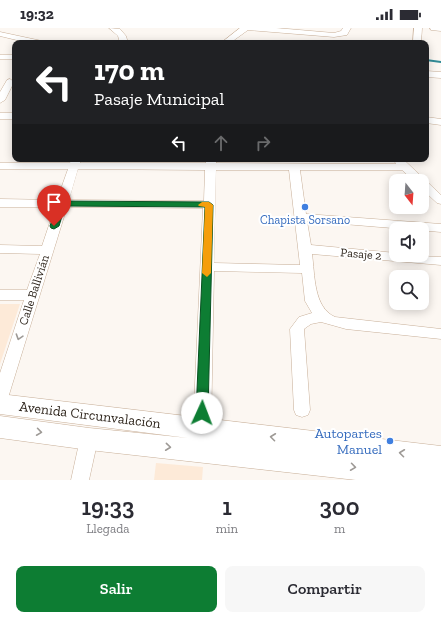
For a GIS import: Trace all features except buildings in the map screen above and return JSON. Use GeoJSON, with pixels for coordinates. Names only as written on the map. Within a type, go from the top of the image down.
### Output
{"type":"FeatureCollection","features":[{"type":"Feature","properties":{"kind":"highway","name":"Avenida Circunvalación"},"geometry":{"type":"LineString","coordinates":[[0,404],[441,458]]}},
{"type":"Feature","properties":{"kind":"highway","name":"Avenida Circunvalación"},"geometry":{"type":"LineString","coordinates":[[0,427],[322,472],[441,480]]}},
{"type":"Feature","properties":{"kind":"street"},"geometry":{"type":"LineString","coordinates":[[113,28],[120,32],[124,40]]}},
{"type":"Feature","properties":{"kind":"street"},"geometry":{"type":"LineString","coordinates":[[230,38],[245,28]]}},
{"type":"Feature","properties":{"kind":"street"},"geometry":{"type":"LineString","coordinates":[[250,28],[334,35],[344,33],[347,28]]}},
{"type":"Feature","properties":{"kind":"street"},"geometry":{"type":"LineString","coordinates":[[417,40],[418,28]]}},
{"type":"Feature","properties":{"kind":"street"},"geometry":{"type":"LineString","coordinates":[[434,28],[441,29]]}},
{"type":"Feature","properties":{"kind":"street"},"geometry":{"type":"LineString","coordinates":[[0,34],[26,40]]}},
{"type":"Feature","properties":{"kind":"street"},"geometry":{"type":"LineString","coordinates":[[0,57],[12,57]]}},
{"type":"Feature","properties":{"kind":"street"},"geometry":{"type":"LineString","coordinates":[[429,74],[441,76]]}},
{"type":"Feature","properties":{"kind":"street"},"geometry":{"type":"LineString","coordinates":[[0,82],[12,82]]}},
{"type":"Feature","properties":{"kind":"street"},"geometry":{"type":"LineString","coordinates":[[0,100],[12,83]]}},
{"type":"Feature","properties":{"kind":"street"},"geometry":{"type":"LineString","coordinates":[[0,116],[12,116]]}},
{"type":"Feature","properties":{"kind":"street"},"geometry":{"type":"LineString","coordinates":[[429,120],[441,122]]}},
{"type":"Feature","properties":{"kind":"street"},"geometry":{"type":"LineString","coordinates":[[0,166],[139,162],[406,167]]}},
{"type":"Feature","properties":{"kind":"street"},"geometry":{"type":"LineString","coordinates":[[401,162],[413,174]]}},
{"type":"Feature","properties":{"kind":"street","name":"Calle Ballivián"},"geometry":{"type":"LineString","coordinates":[[0,398],[74,163]]}},
{"type":"Feature","properties":{"kind":"street"},"geometry":{"type":"LineString","coordinates":[[202,428],[211,163]]}},
{"type":"Feature","properties":{"kind":"street"},"geometry":{"type":"LineString","coordinates":[[300,164],[302,218],[312,301],[316,311],[322,317],[333,322],[441,334]]}},
{"type":"Feature","properties":{"kind":"street"},"geometry":{"type":"LineString","coordinates":[[429,190],[441,201]]}},
{"type":"Feature","properties":{"kind":"street"},"geometry":{"type":"LineString","coordinates":[[0,203],[209,205]]}},
{"type":"Feature","properties":{"kind":"street"},"geometry":{"type":"LineString","coordinates":[[302,218],[441,228]]}},
{"type":"Feature","properties":{"kind":"street"},"geometry":{"type":"LineString","coordinates":[[0,249],[47,250]]}},
{"type":"Feature","properties":{"kind":"street","name":"Pasaje 2"},"geometry":{"type":"LineString","coordinates":[[306,249],[441,261]]}},
{"type":"Feature","properties":{"kind":"street"},"geometry":{"type":"LineString","coordinates":[[207,267],[308,269]]}},
{"type":"Feature","properties":{"kind":"street"},"geometry":{"type":"LineString","coordinates":[[0,295],[32,295]]}},
{"type":"Feature","properties":{"kind":"street"},"geometry":{"type":"LineString","coordinates":[[302,410],[297,330],[301,322],[306,319],[322,317]]}},
{"type":"Feature","properties":{"kind":"street"},"geometry":{"type":"LineString","coordinates":[[80,480],[89,439]]}},
{"type":"Feature","properties":{"kind":"shaded area"},"geometry":{"type":"Polygon","coordinates":[[[0,304],[20,304],[0,364],[0,304]]]}},
{"type":"Feature","properties":{"kind":"shaded area"},"geometry":{"type":"Polygon","coordinates":[[[156,463],[203,467],[202,480],[154,480],[156,463]]]}},
{"type":"Feature","properties":{"kind":"waterway"},"geometry":{"type":"LineString","coordinates":[[429,60],[441,62]]}},
{"type":"Feature","properties":{"kind":"slow traffic"},"geometry":{"type":"LineString","coordinates":[[202,205],[209,205],[207,273]]}},
{"type":"Feature","properties":{"kind":"place","name":"Chapista Sorsano"},"geometry":{"type":"Point","coordinates":[305,207]}},
{"type":"Feature","properties":{"kind":"place","name":"Autopartes Manuel"},"geometry":{"type":"Point","coordinates":[390,441]}},
{"type":"Feature","properties":{"kind":"route"},"geometry":{"type":"LineString","coordinates":[[54,226],[62,203],[209,205],[202,413]]}}]}
